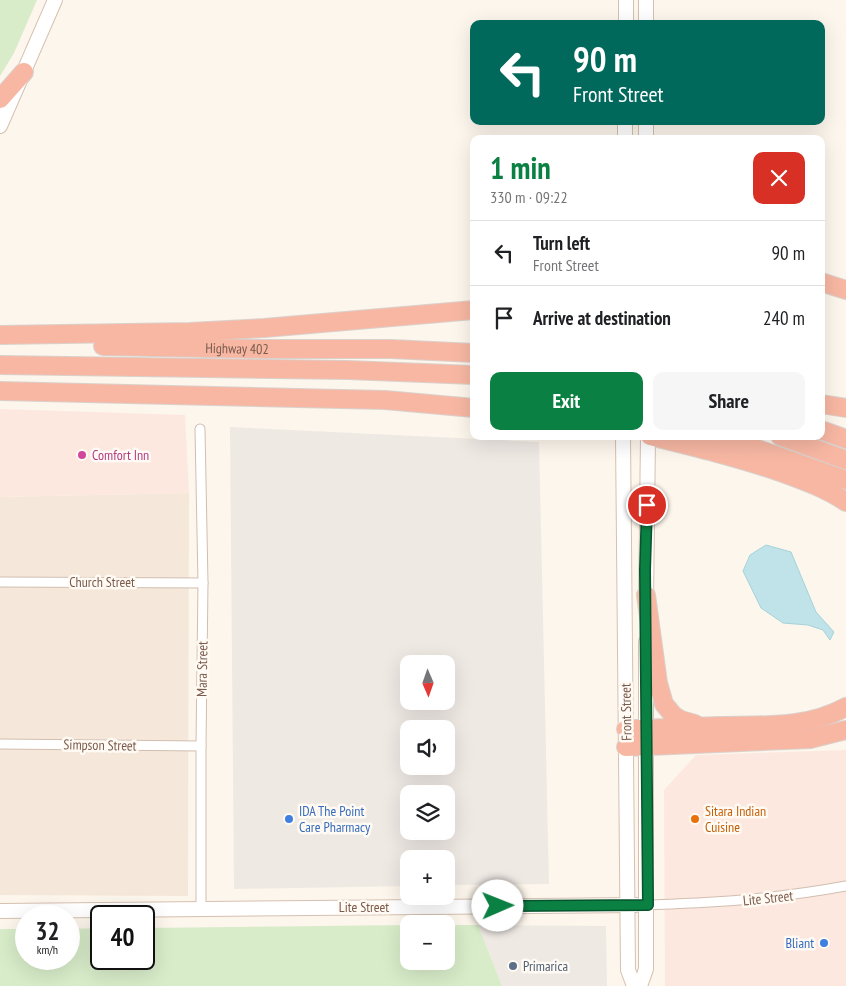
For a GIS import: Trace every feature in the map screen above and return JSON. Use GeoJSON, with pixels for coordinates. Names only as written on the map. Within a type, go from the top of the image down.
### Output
{"type":"FeatureCollection","features":[{"type":"Feature","properties":{"kind":"highway"},"geometry":{"type":"LineString","coordinates":[[0,99],[24,72]]}},
{"type":"Feature","properties":{"kind":"highway"},"geometry":{"type":"LineString","coordinates":[[825,283],[846,290]]}},
{"type":"Feature","properties":{"kind":"highway"},"geometry":{"type":"LineString","coordinates":[[0,335],[200,332],[470,310]]}},
{"type":"Feature","properties":{"kind":"highway","name":"Highway 402"},"geometry":{"type":"LineString","coordinates":[[0,345],[391,349],[470,353]]}},
{"type":"Feature","properties":{"kind":"highway"},"geometry":{"type":"LineString","coordinates":[[0,365],[348,370],[470,375]]}},
{"type":"Feature","properties":{"kind":"highway"},"geometry":{"type":"LineString","coordinates":[[0,377],[348,381],[470,385]]}},
{"type":"Feature","properties":{"kind":"highway"},"geometry":{"type":"LineString","coordinates":[[0,391],[385,400],[470,408]]}},
{"type":"Feature","properties":{"kind":"highway"},"geometry":{"type":"LineString","coordinates":[[253,396],[396,394],[470,396]]}},
{"type":"Feature","properties":{"kind":"highway"},"geometry":{"type":"LineString","coordinates":[[825,405],[846,408]]}},
{"type":"Feature","properties":{"kind":"highway"},"geometry":{"type":"LineString","coordinates":[[825,431],[846,439]]}},
{"type":"Feature","properties":{"kind":"highway"},"geometry":{"type":"LineString","coordinates":[[666,440],[770,468],[822,489],[846,502]]}},
{"type":"Feature","properties":{"kind":"highway"},"geometry":{"type":"LineString","coordinates":[[727,440],[846,480]]}},
{"type":"Feature","properties":{"kind":"highway"},"geometry":{"type":"LineString","coordinates":[[763,440],[846,470]]}},
{"type":"Feature","properties":{"kind":"highway"},"geometry":{"type":"LineString","coordinates":[[791,440],[846,460]]}},
{"type":"Feature","properties":{"kind":"highway"},"geometry":{"type":"LineString","coordinates":[[646,595],[658,683],[664,704],[680,720],[689,723],[718,726]]}},
{"type":"Feature","properties":{"kind":"highway"},"geometry":{"type":"LineString","coordinates":[[626,729],[779,726],[800,723],[834,714],[846,707]]}},
{"type":"Feature","properties":{"kind":"highway"},"geometry":{"type":"LineString","coordinates":[[626,747],[810,739],[846,730]]}},
{"type":"Feature","properties":{"kind":"main road"},"geometry":{"type":"LineString","coordinates":[[0,126],[55,0]]}},
{"type":"Feature","properties":{"kind":"main road"},"geometry":{"type":"LineString","coordinates":[[626,0],[626,20]]}},
{"type":"Feature","properties":{"kind":"main road"},"geometry":{"type":"LineString","coordinates":[[646,0],[646,20]]}},
{"type":"Feature","properties":{"kind":"main road","name":"Front Street"},"geometry":{"type":"LineString","coordinates":[[624,440],[626,747],[637,905],[646,969],[640,986]]}},
{"type":"Feature","properties":{"kind":"main road","name":"Front Street"},"geometry":{"type":"LineString","coordinates":[[634,986],[628,970],[637,905],[646,747],[649,440]]}},
{"type":"Feature","properties":{"kind":"main road","name":"Lite Street"},"geometry":{"type":"LineString","coordinates":[[0,911],[637,905]]}},
{"type":"Feature","properties":{"kind":"street","name":"Mara Street"},"geometry":{"type":"LineString","coordinates":[[200,429],[203,583],[201,908]]}},
{"type":"Feature","properties":{"kind":"street","name":"Church Street"},"geometry":{"type":"LineString","coordinates":[[0,582],[203,583]]}},
{"type":"Feature","properties":{"kind":"street","name":"Simpson Street"},"geometry":{"type":"LineString","coordinates":[[0,744],[201,746]]}},
{"type":"Feature","properties":{"kind":"street","name":"Lite Street"},"geometry":{"type":"LineString","coordinates":[[637,905],[760,899],[846,886]]}},
{"type":"Feature","properties":{"kind":"shaded area"},"geometry":{"type":"Polygon","coordinates":[[[0,409],[185,415],[189,493],[0,497],[0,409]]]}},
{"type":"Feature","properties":{"kind":"shaded area"},"geometry":{"type":"Polygon","coordinates":[[[230,427],[539,442],[549,884],[455,885],[455,850],[400,850],[400,886],[234,889],[230,427]]]}},
{"type":"Feature","properties":{"kind":"shaded area"},"geometry":{"type":"Polygon","coordinates":[[[189,493],[188,896],[0,895],[0,497],[189,493]]]}},
{"type":"Feature","properties":{"kind":"shaded area"},"geometry":{"type":"Polygon","coordinates":[[[846,750],[846,986],[665,986],[664,790],[696,755],[846,750]]]}},
{"type":"Feature","properties":{"kind":"shaded area"},"geometry":{"type":"Polygon","coordinates":[[[478,925],[606,926],[607,986],[502,986],[478,925]]]}},
{"type":"Feature","properties":{"kind":"green space"},"geometry":{"type":"Polygon","coordinates":[[[0,0],[37,0],[14,53],[0,76],[0,0]]]}},
{"type":"Feature","properties":{"kind":"green space"},"geometry":{"type":"Polygon","coordinates":[[[400,925],[400,970],[455,970],[455,925],[478,925],[502,986],[0,986],[0,929],[15,929],[15,970],[80,970],[80,929],[90,928],[90,970],[155,970],[155,928],[400,925]]]}},
{"type":"Feature","properties":{"kind":"water"},"geometry":{"type":"Polygon","coordinates":[[[766,545],[791,552],[816,612],[834,632],[830,640],[823,630],[808,625],[783,623],[761,608],[743,571],[750,555],[766,545]]]}},
{"type":"Feature","properties":{"kind":"place","name":"Comfort Inn"},"geometry":{"type":"Point","coordinates":[82,455]}},
{"type":"Feature","properties":{"kind":"place","name":"IDA The Point Care Pharmacy"},"geometry":{"type":"Point","coordinates":[289,819]}},
{"type":"Feature","properties":{"kind":"place","name":"Sitara Indian Cuisine"},"geometry":{"type":"Point","coordinates":[695,819]}},
{"type":"Feature","properties":{"kind":"place","name":"Bliant"},"geometry":{"type":"Point","coordinates":[824,943]}},
{"type":"Feature","properties":{"kind":"place","name":"Primarica"},"geometry":{"type":"Point","coordinates":[513,966]}},
{"type":"Feature","properties":{"kind":"route"},"geometry":{"type":"LineString","coordinates":[[498,906],[648,905],[645,570],[647,505]]}}]}
